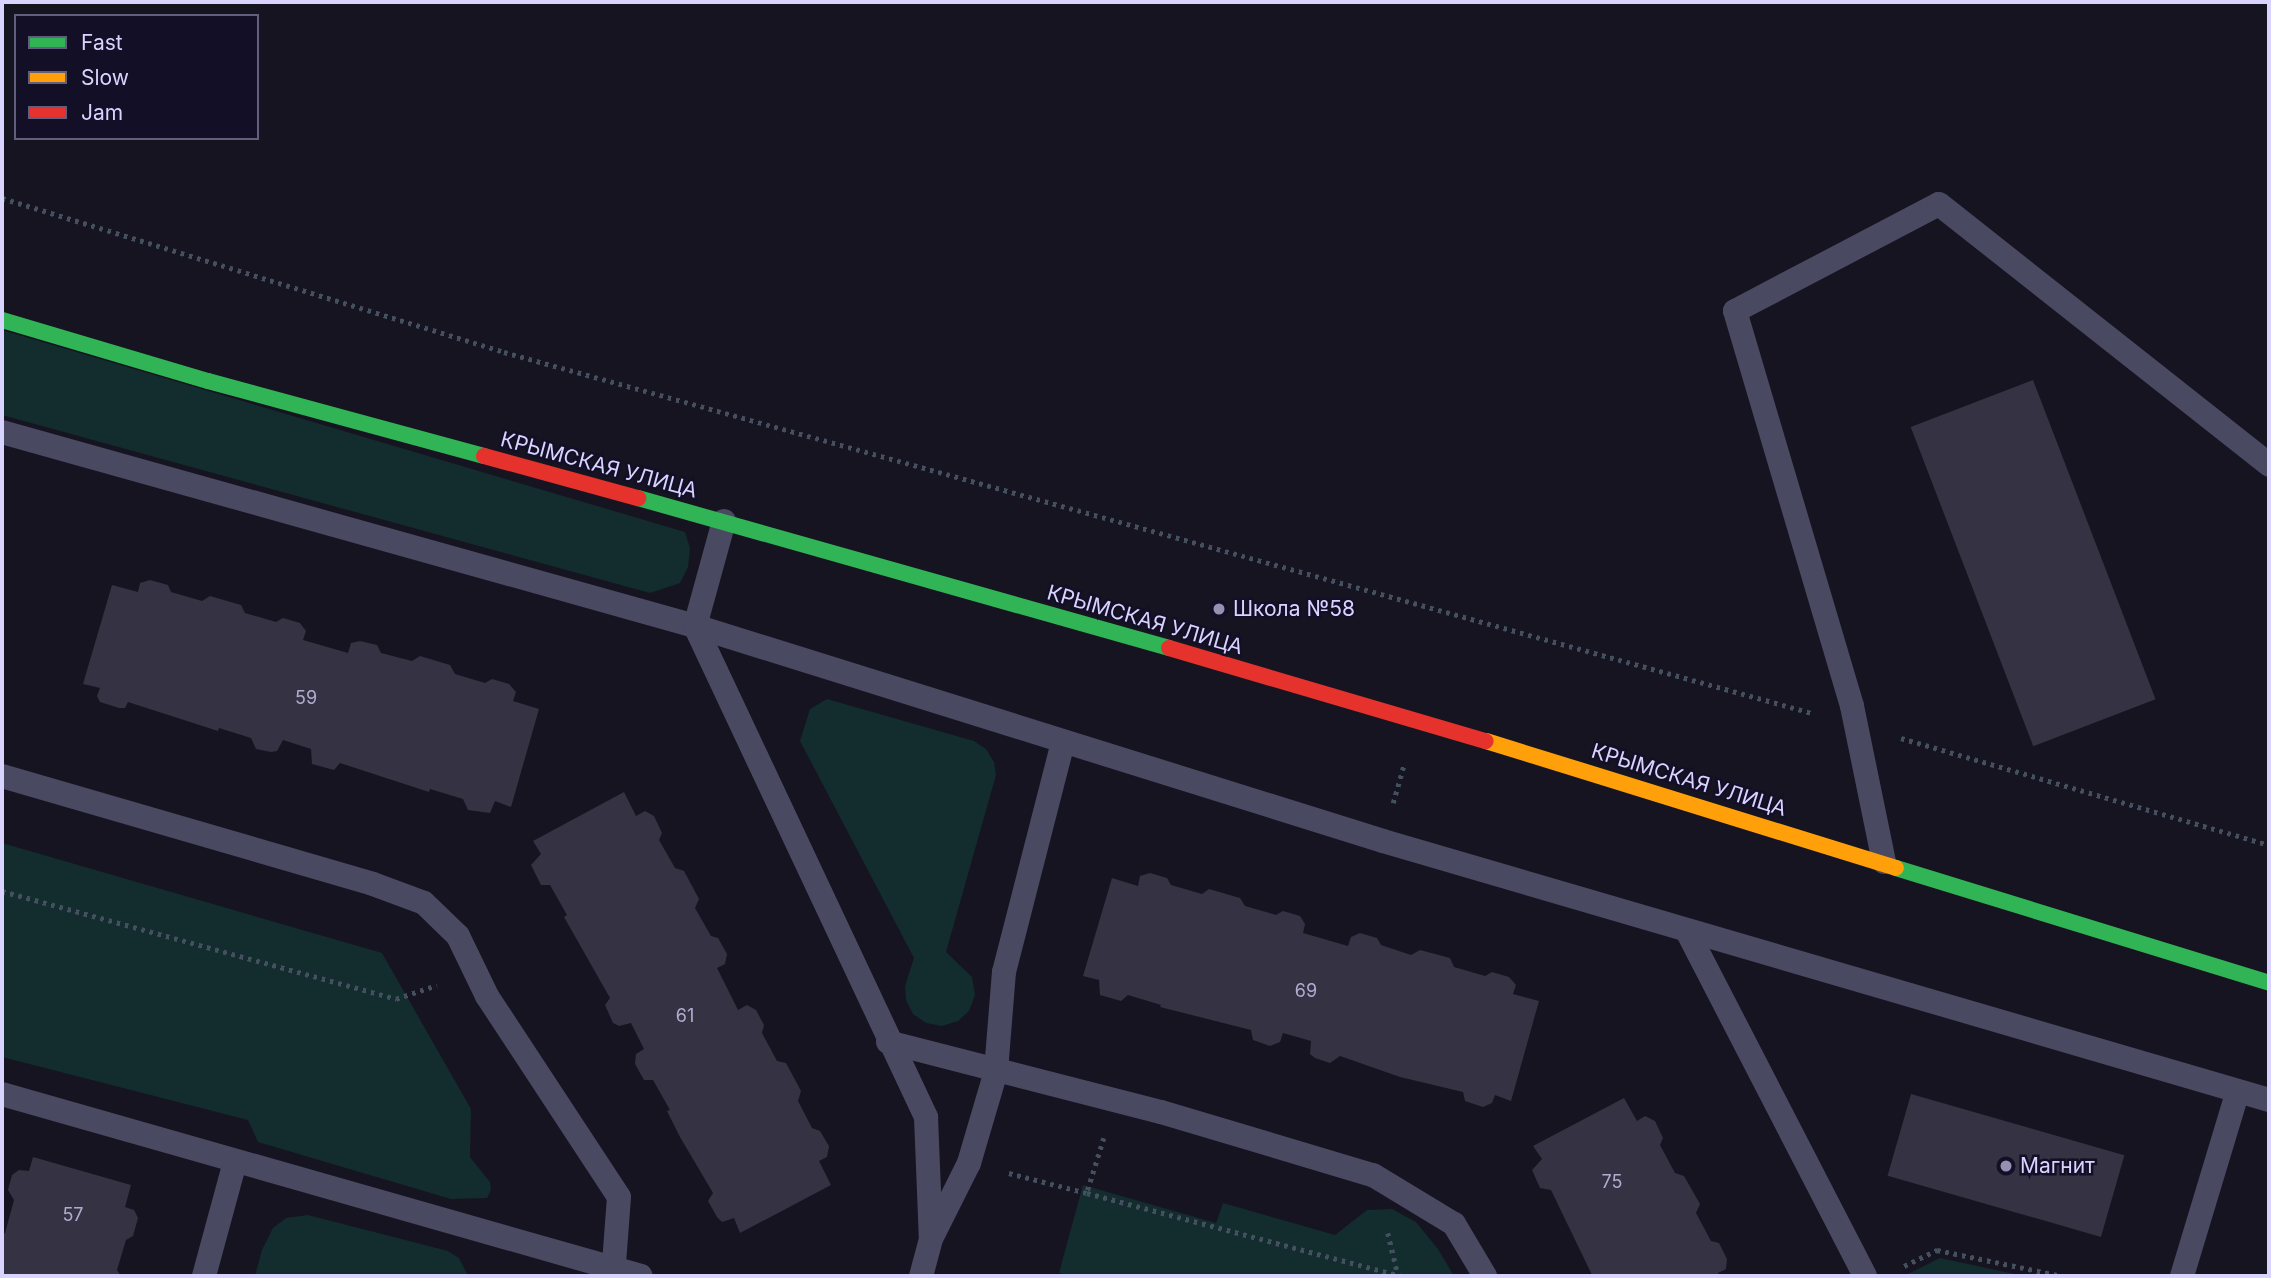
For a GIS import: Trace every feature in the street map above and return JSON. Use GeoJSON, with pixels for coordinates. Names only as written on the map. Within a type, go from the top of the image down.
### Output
{"type":"FeatureCollection","features":[{"type":"Feature","properties":{"kind":"street","name":"КРЫМСКАЯ УЛИЦА"},"geometry":{"type":"LineString","coordinates":[[2,320],[221,384],[724,521],[1416,719],[2269,983]]}},
{"type":"Feature","properties":{"kind":"lane"},"geometry":{"type":"LineString","coordinates":[[1884,862],[1852,706],[1735,311],[1939,204],[2269,465]]}},
{"type":"Feature","properties":{"kind":"lane"},"geometry":{"type":"LineString","coordinates":[[2,432],[695,626],[1383,841],[2269,1100]]}},
{"type":"Feature","properties":{"kind":"lane"},"geometry":{"type":"LineString","coordinates":[[724,521],[695,626],[888,1042],[926,1117],[931,1239]]}},
{"type":"Feature","properties":{"kind":"lane"},"geometry":{"type":"LineString","coordinates":[[921,1276],[931,1239],[969,1163],[996,1071],[1004,972],[1063,742]]}},
{"type":"Feature","properties":{"kind":"lane"},"geometry":{"type":"LineString","coordinates":[[2,776],[373,884],[424,904],[458,936],[474,972],[619,1197],[615,1273]]}},
{"type":"Feature","properties":{"kind":"lane"},"geometry":{"type":"LineString","coordinates":[[1687,931],[1865,1276]]}},
{"type":"Feature","properties":{"kind":"lane"},"geometry":{"type":"LineString","coordinates":[[888,1042],[1115,1101],[1373,1175],[1454,1224],[1485,1276]]}},
{"type":"Feature","properties":{"kind":"lane"},"geometry":{"type":"LineString","coordinates":[[2182,1276],[2238,1091]]}},
{"type":"Feature","properties":{"kind":"lane"},"geometry":{"type":"LineString","coordinates":[[2,1094],[615,1273],[641,1276]]}},
{"type":"Feature","properties":{"kind":"lane"},"geometry":{"type":"LineString","coordinates":[[204,1276],[235,1162]]}},
{"type":"Feature","properties":{"kind":"path"},"geometry":{"type":"LineString","coordinates":[[2,198],[504,352],[1854,724],[2269,845]]}},
{"type":"Feature","properties":{"kind":"path"},"geometry":{"type":"LineString","coordinates":[[1383,841],[1416,719]]}},
{"type":"Feature","properties":{"kind":"path"},"geometry":{"type":"LineString","coordinates":[[2,891],[396,999],[474,972]]}},
{"type":"Feature","properties":{"kind":"path"},"geometry":{"type":"LineString","coordinates":[[1087,1193],[1115,1101]]}},
{"type":"Feature","properties":{"kind":"path"},"geometry":{"type":"LineString","coordinates":[[969,1163],[1402,1276]]}},
{"type":"Feature","properties":{"kind":"path"},"geometry":{"type":"LineString","coordinates":[[1895,1271],[1937,1250],[2062,1276]]}},
{"type":"Feature","properties":{"kind":"green space"},"geometry":{"type":"Polygon","coordinates":[[[2,330],[685,532],[690,548],[688,567],[680,583],[650,593],[2,415],[2,330]]]}},
{"type":"Feature","properties":{"kind":"green space"},"geometry":{"type":"Polygon","coordinates":[[[827,699],[974,741],[986,749],[994,762],[996,775],[946,952],[972,977],[975,995],[969,1011],[958,1021],[942,1026],[926,1023],[913,1014],[906,1000],[905,986],[914,958],[800,741],[810,709],[827,699]]]}},
{"type":"Feature","properties":{"kind":"green space"},"geometry":{"type":"Polygon","coordinates":[[[2,843],[382,953],[471,1109],[470,1157],[490,1182],[491,1190],[487,1198],[451,1199],[258,1142],[248,1120],[2,1057],[2,843]]]}},
{"type":"Feature","properties":{"kind":"green space"},"geometry":{"type":"Polygon","coordinates":[[[1083,1185],[1216,1223],[1223,1203],[1335,1235],[1367,1210],[1392,1209],[1416,1222],[1438,1249],[1454,1276],[1071,1276],[1059,1273],[1083,1185]]]}},
{"type":"Feature","properties":{"kind":"green space"},"geometry":{"type":"Polygon","coordinates":[[[308,1215],[448,1251],[459,1258],[468,1276],[255,1276],[262,1250],[273,1228],[286,1218],[308,1215]]]}},
{"type":"Feature","properties":{"kind":"green space"},"geometry":{"type":"Polygon","coordinates":[[[1940,1258],[2024,1276],[1904,1276],[1940,1258]]]}},
{"type":"Feature","properties":{"kind":"building"},"geometry":{"type":"Polygon","coordinates":[[[2033,380],[2156,699],[2033,746],[1911,427],[2033,380]]]}},
{"type":"Feature","properties":{"kind":"building"},"geometry":{"type":"Polygon","coordinates":[[[150,580],[168,585],[171,592],[202,601],[210,596],[241,605],[245,613],[276,622],[283,618],[300,623],[306,631],[303,640],[348,653],[351,643],[360,641],[377,645],[381,653],[412,661],[420,656],[450,665],[455,674],[485,683],[492,679],[509,684],[516,692],[513,701],[539,709],[511,807],[495,801],[490,813],[468,810],[463,799],[430,789],[429,792],[340,763],[334,770],[312,764],[311,749],[283,740],[277,751],[256,749],[251,738],[219,728],[218,731],[128,702],[125,708],[119,708],[100,702],[97,696],[100,688],[83,684],[112,585],[138,592],[140,583],[150,580]]]}},
{"type":"Feature","properties":{"kind":"building"},"geometry":{"type":"Polygon","coordinates":[[[624,792],[636,816],[645,811],[654,816],[662,833],[659,840],[675,868],[684,871],[699,899],[695,908],[711,936],[718,938],[727,954],[725,964],[717,968],[738,1010],[747,1005],[756,1010],[764,1025],[762,1033],[777,1061],[786,1063],[801,1091],[798,1101],[812,1128],[820,1131],[829,1146],[827,1157],[819,1161],[831,1185],[740,1233],[734,1218],[722,1222],[717,1217],[708,1201],[713,1193],[680,1137],[667,1111],[670,1110],[653,1080],[644,1080],[635,1064],[636,1054],[644,1049],[631,1023],[619,1026],[613,1023],[605,1005],[610,998],[564,917],[567,915],[550,885],[541,885],[531,865],[541,854],[533,841],[624,792]]]}},
{"type":"Feature","properties":{"kind":"building"},"geometry":{"type":"Polygon","coordinates":[[[1150,873],[1167,878],[1171,885],[1202,894],[1209,889],[1240,898],[1245,906],[1276,915],[1283,911],[1300,916],[1305,924],[1303,933],[1348,946],[1351,937],[1360,933],[1377,938],[1381,945],[1411,955],[1420,950],[1450,958],[1454,967],[1485,976],[1492,972],[1509,977],[1516,985],[1513,994],[1539,1001],[1511,1101],[1495,1095],[1492,1103],[1483,1107],[1465,1101],[1463,1092],[1400,1077],[1340,1056],[1330,1063],[1315,1058],[1310,1054],[1311,1041],[1283,1033],[1280,1042],[1270,1046],[1253,1040],[1251,1030],[1160,1007],[1161,1005],[1128,995],[1121,1001],[1100,995],[1099,980],[1083,976],[1112,878],[1138,886],[1140,876],[1150,873]]]}},
{"type":"Feature","properties":{"kind":"building","name":"Магнит"},"geometry":{"type":"Polygon","coordinates":[[[1911,1094],[2124,1155],[2101,1237],[1888,1176],[1911,1094]]]}},
{"type":"Feature","properties":{"kind":"building"},"geometry":{"type":"Polygon","coordinates":[[[1624,1098],[1637,1121],[1645,1116],[1655,1121],[1663,1138],[1660,1145],[1675,1173],[1684,1176],[1700,1204],[1696,1213],[1711,1241],[1719,1243],[1727,1259],[1726,1269],[1718,1273],[1720,1276],[1592,1275],[1551,1190],[1540,1188],[1532,1170],[1542,1159],[1533,1146],[1624,1098]]]}},
{"type":"Feature","properties":{"kind":"building"},"geometry":{"type":"Polygon","coordinates":[[[33,1157],[131,1185],[125,1207],[134,1210],[138,1218],[133,1236],[126,1240],[117,1270],[121,1276],[2,1276],[2,1235],[5,1233],[14,1200],[8,1190],[12,1175],[19,1170],[29,1171],[33,1157]]]}},
{"type":"Feature","properties":{"kind":"traffic: fast"},"geometry":{"type":"LineString","coordinates":[[2,320],[208,381],[484,456]]}},
{"type":"Feature","properties":{"kind":"traffic: fast"},"geometry":{"type":"LineString","coordinates":[[638,498],[1169,648]]}},
{"type":"Feature","properties":{"kind":"traffic: fast"},"geometry":{"type":"LineString","coordinates":[[1896,868],[2269,983]]}},
{"type":"Feature","properties":{"kind":"traffic: slow"},"geometry":{"type":"LineString","coordinates":[[1486,741],[1896,868]]}},
{"type":"Feature","properties":{"kind":"traffic: jam"},"geometry":{"type":"LineString","coordinates":[[484,456],[638,498]]}},
{"type":"Feature","properties":{"kind":"traffic: jam"},"geometry":{"type":"LineString","coordinates":[[1169,648],[1486,741]]}},
{"type":"Feature","properties":{"kind":"place","name":"Школа №58"},"geometry":{"type":"Point","coordinates":[1219,609]}},
{"type":"Feature","properties":{"kind":"place","name":"Магнит"},"geometry":{"type":"Point","coordinates":[2006,1166]}}]}
